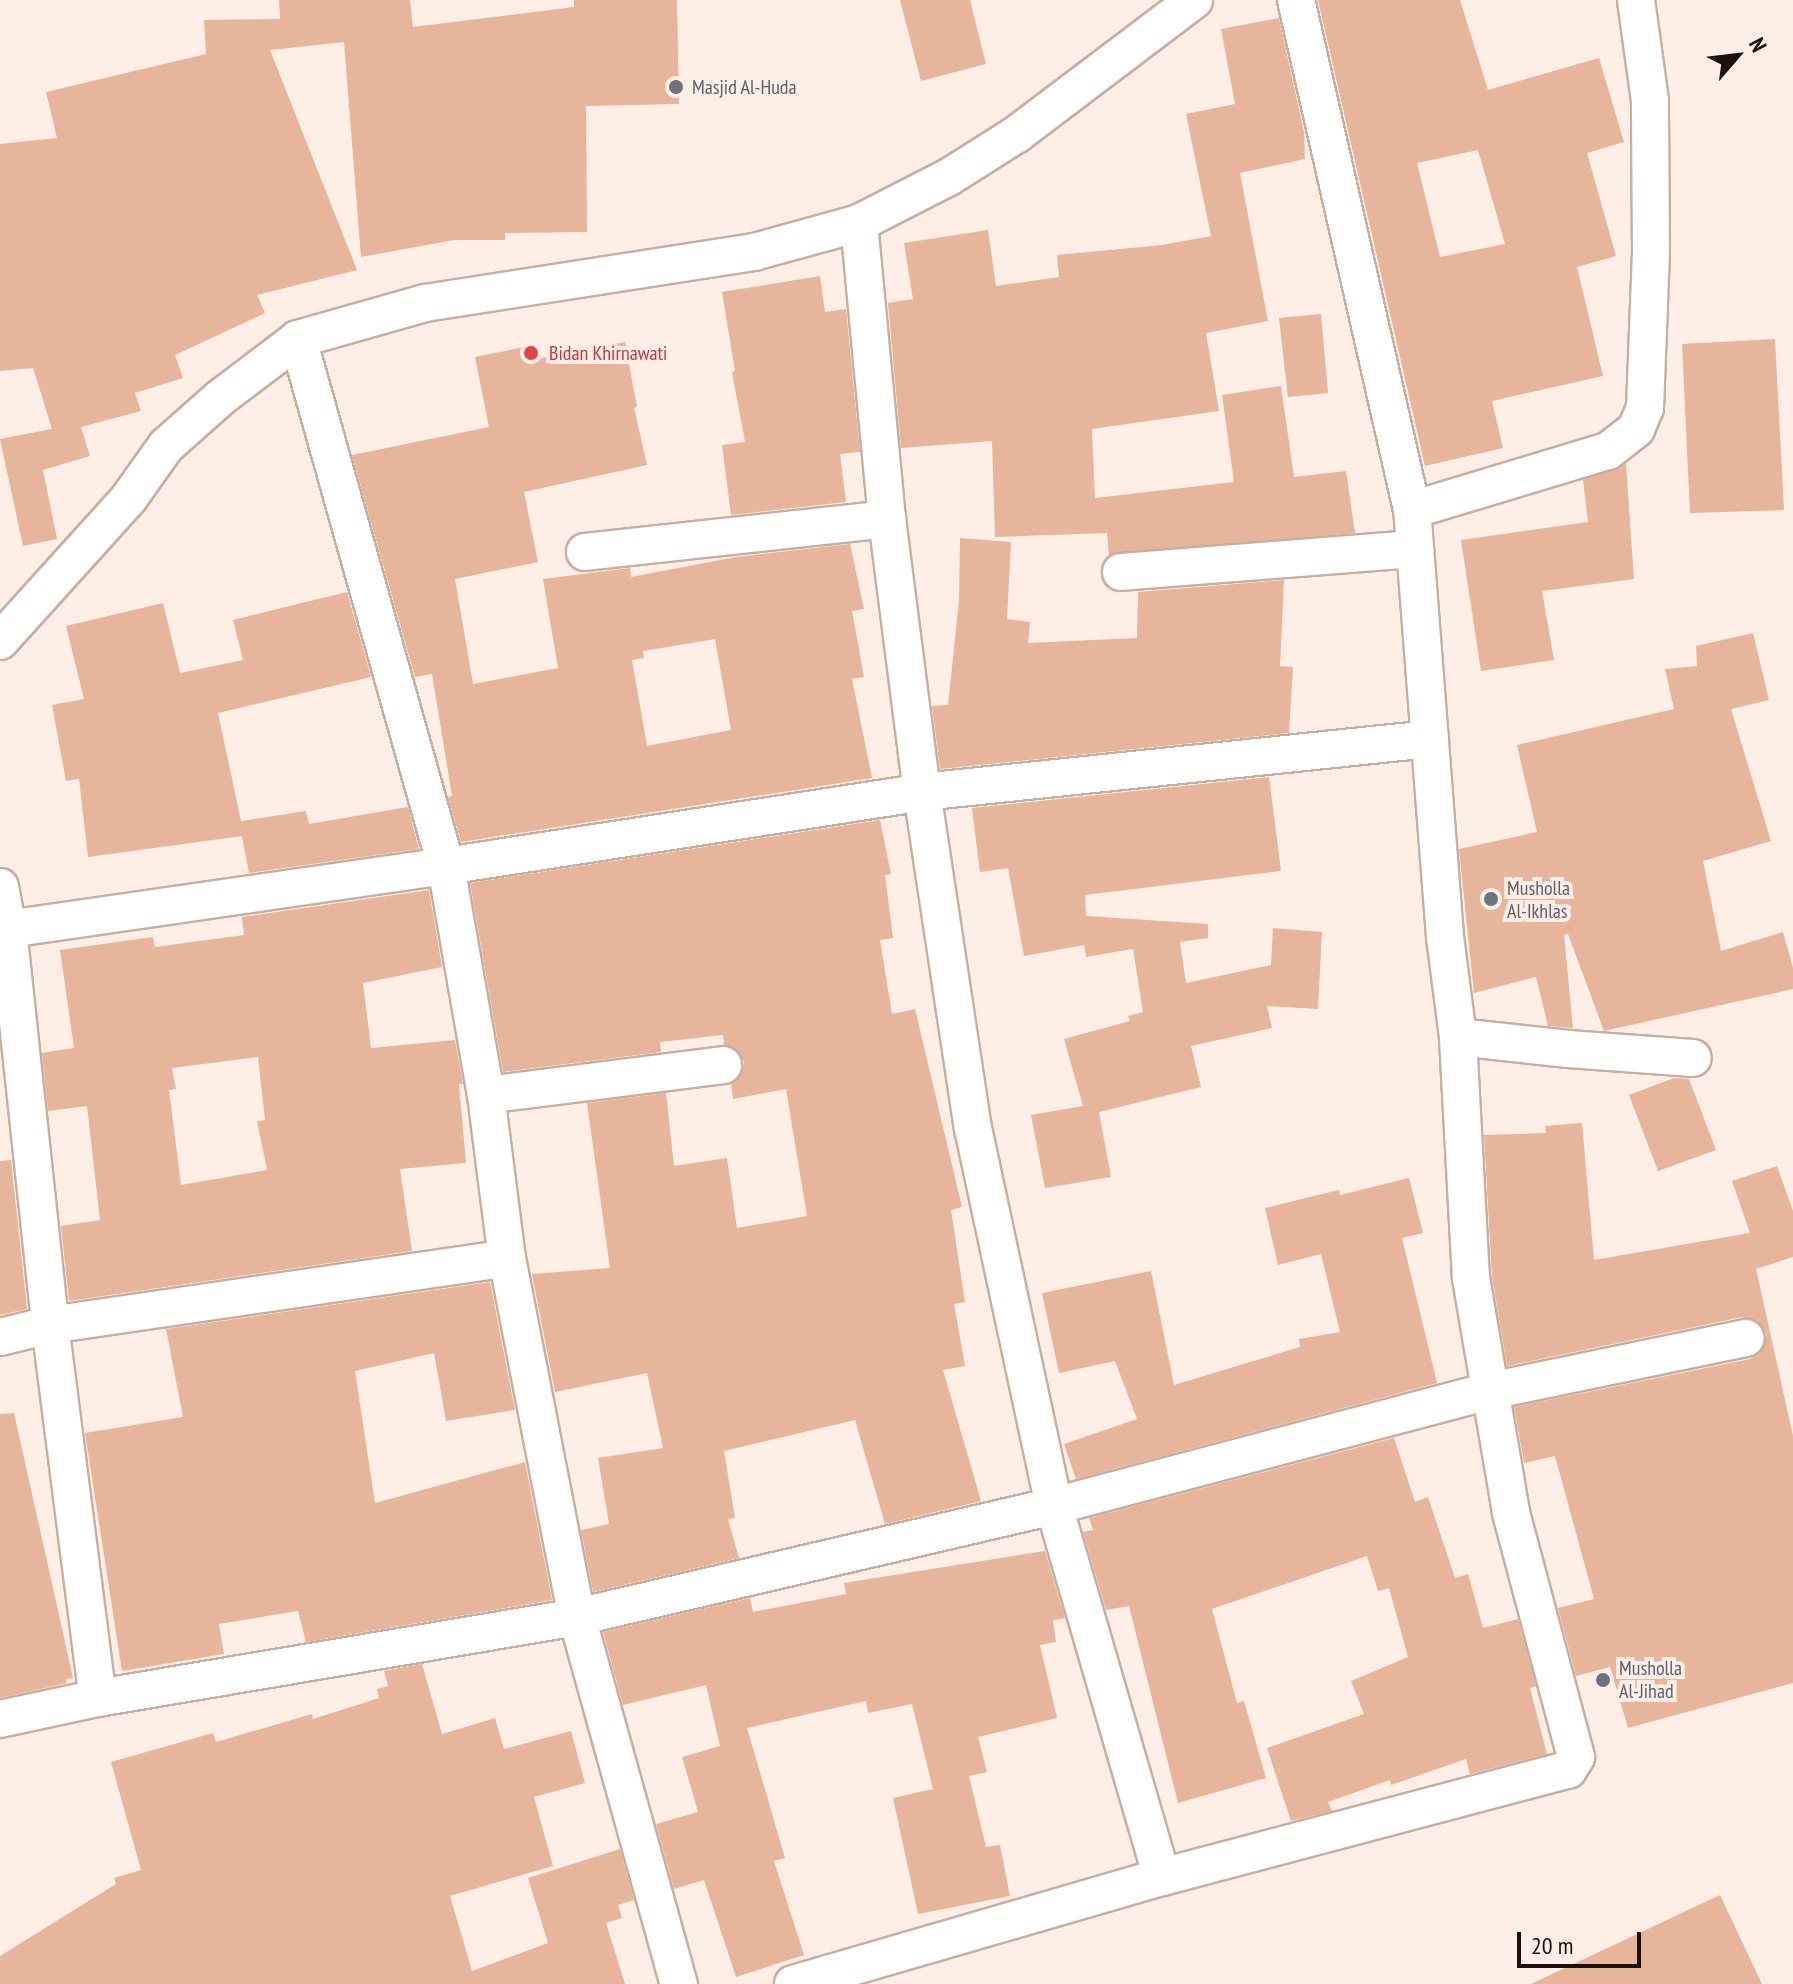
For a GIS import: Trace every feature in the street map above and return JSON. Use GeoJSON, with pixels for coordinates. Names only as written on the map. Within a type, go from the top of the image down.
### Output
{"type":"FeatureCollection","features":[{"type":"Feature","properties":{"kind":"street"},"geometry":{"type":"LineString","coordinates":[[0,641],[129,498],[166,446],[220,398],[298,339],[425,303],[754,252],[859,223],[949,177],[1017,134],[1194,0]]}},
{"type":"Feature","properties":{"kind":"street"},"geometry":{"type":"LineString","coordinates":[[793,1984],[1162,1877],[1568,1770],[1577,1749],[1511,1512],[1471,1279],[1458,1037],[1445,937],[1412,510],[1296,0]]}},
{"type":"Feature","properties":{"kind":"street"},"geometry":{"type":"LineString","coordinates":[[1412,510],[1608,451],[1636,429],[1645,408],[1651,253],[1650,101],[1636,0]]}},
{"type":"Feature","properties":{"kind":"street"},"geometry":{"type":"LineString","coordinates":[[859,223],[887,519],[922,792],[973,1128],[1054,1506],[1162,1877]]}},
{"type":"Feature","properties":{"kind":"street"},"geometry":{"type":"LineString","coordinates":[[298,339],[446,866],[486,1095],[507,1258],[577,1617],[679,1984]]}},
{"type":"Feature","properties":{"kind":"street"},"geometry":{"type":"LineString","coordinates":[[585,552],[887,519]]}},
{"type":"Feature","properties":{"kind":"street"},"geometry":{"type":"LineString","coordinates":[[1121,572],[1415,549]]}},
{"type":"Feature","properties":{"kind":"street"},"geometry":{"type":"LineString","coordinates":[[8,929],[446,866],[922,792],[1430,739]]}},
{"type":"Feature","properties":{"kind":"street"},"geometry":{"type":"LineString","coordinates":[[0,887],[8,929],[50,1325],[98,1698]]}},
{"type":"Feature","properties":{"kind":"street"},"geometry":{"type":"LineString","coordinates":[[1458,1037],[1693,1058]]}},
{"type":"Feature","properties":{"kind":"street"},"geometry":{"type":"LineString","coordinates":[[486,1095],[723,1065]]}},
{"type":"Feature","properties":{"kind":"street"},"geometry":{"type":"LineString","coordinates":[[0,1337],[50,1325],[507,1258]]}},
{"type":"Feature","properties":{"kind":"street"},"geometry":{"type":"LineString","coordinates":[[0,1719],[98,1698],[577,1617],[1054,1506],[1490,1391],[1746,1338]]}},
{"type":"Feature","properties":{"kind":"building"},"geometry":{"type":"Polygon","coordinates":[[[279,0],[410,0],[413,27],[574,7],[574,0],[677,0],[679,104],[586,106],[587,232],[505,233],[505,240],[454,240],[361,257],[344,42],[270,50],[357,270],[257,295],[265,313],[175,355],[183,378],[135,393],[141,411],[81,427],[90,456],[43,470],[57,539],[23,546],[0,439],[52,429],[33,368],[0,371],[0,144],[57,138],[46,92],[206,54],[204,20],[280,19],[279,0]]]}},
{"type":"Feature","properties":{"kind":"building"},"geometry":{"type":"Polygon","coordinates":[[[900,0],[970,0],[986,64],[921,81],[900,0]]]}},
{"type":"Feature","properties":{"kind":"building"},"geometry":{"type":"Polygon","coordinates":[[[1318,0],[1460,0],[1488,90],[1599,58],[1624,142],[1587,153],[1616,256],[1577,267],[1603,376],[1492,401],[1503,448],[1425,466],[1318,0]],[[1478,150],[1417,163],[1440,257],[1505,244],[1478,150]]]}},
{"type":"Feature","properties":{"kind":"building"},"geometry":{"type":"Polygon","coordinates":[[[1279,18],[1304,132],[1305,159],[1240,173],[1268,321],[1206,333],[1219,411],[1092,429],[1095,498],[1234,482],[1222,395],[1281,386],[1294,477],[1346,471],[1355,533],[1109,555],[1107,533],[995,537],[992,441],[901,448],[888,303],[913,299],[904,243],[988,230],[996,286],[1059,277],[1057,255],[1162,245],[1211,236],[1186,114],[1235,104],[1221,29],[1279,18]]]}},
{"type":"Feature","properties":{"kind":"building"},"geometry":{"type":"Polygon","coordinates":[[[820,276],[825,312],[846,309],[860,452],[840,454],[846,502],[731,515],[722,445],[745,442],[722,292],[820,276]]]}},
{"type":"Feature","properties":{"kind":"building"},"geometry":{"type":"Polygon","coordinates":[[[1321,314],[1328,393],[1288,397],[1279,318],[1321,314]]]}},
{"type":"Feature","properties":{"kind":"building"},"geometry":{"type":"Polygon","coordinates":[[[1775,339],[1784,510],[1690,513],[1682,344],[1775,339]]]}},
{"type":"Feature","properties":{"kind":"building"},"geometry":{"type":"Polygon","coordinates":[[[625,342],[637,407],[634,408],[647,465],[524,492],[538,562],[455,579],[473,684],[558,668],[543,579],[630,568],[631,577],[736,557],[850,544],[864,609],[852,611],[864,677],[852,679],[872,778],[461,842],[448,797],[452,796],[432,674],[415,677],[352,455],[489,427],[475,357],[534,345],[537,359],[625,342]],[[715,639],[643,651],[644,658],[632,660],[647,746],[731,730],[715,639]]]}},
{"type":"Feature","properties":{"kind":"building"},"geometry":{"type":"Polygon","coordinates":[[[1626,464],[1634,579],[1542,591],[1554,660],[1481,671],[1461,540],[1588,522],[1583,480],[1626,464]]]}},
{"type":"Feature","properties":{"kind":"building"},"geometry":{"type":"Polygon","coordinates":[[[960,538],[1011,542],[1007,619],[1030,622],[1028,643],[1137,638],[1138,592],[1284,580],[1280,666],[1293,667],[1289,733],[940,769],[932,706],[948,705],[959,601],[960,538]]]}},
{"type":"Feature","properties":{"kind":"building"},"geometry":{"type":"Polygon","coordinates":[[[347,592],[371,677],[218,713],[241,821],[306,811],[309,824],[408,807],[419,849],[249,873],[242,836],[88,857],[79,779],[66,781],[52,705],[84,699],[66,626],[163,603],[180,673],[243,660],[233,620],[347,592]]]}},
{"type":"Feature","properties":{"kind":"building"},"geometry":{"type":"Polygon","coordinates":[[[1753,633],[1769,700],[1731,709],[1771,841],[1703,861],[1721,951],[1783,932],[1793,968],[1793,989],[1604,1031],[1568,934],[1564,935],[1573,1028],[1548,1026],[1536,977],[1474,993],[1459,849],[1537,832],[1517,745],[1674,709],[1665,669],[1697,666],[1696,646],[1753,633]]]}},
{"type":"Feature","properties":{"kind":"building"},"geometry":{"type":"Polygon","coordinates":[[[1269,777],[1281,871],[1085,895],[1086,916],[1208,924],[1208,938],[1180,942],[1186,983],[1271,965],[1273,928],[1322,932],[1318,1009],[1267,1006],[1272,1028],[1191,1046],[1201,1087],[1099,1112],[1111,1177],[1045,1188],[1031,1115],[1083,1106],[1064,1039],[1130,1021],[1128,1016],[1143,1012],[1133,949],[1086,957],[1084,945],[1024,956],[1008,868],[980,872],[972,808],[1269,777]]]}},
{"type":"Feature","properties":{"kind":"building"},"geometry":{"type":"Polygon","coordinates":[[[880,820],[891,874],[885,875],[893,938],[880,940],[892,1014],[915,1009],[962,1207],[951,1210],[965,1302],[954,1304],[965,1366],[943,1370],[981,1501],[885,1524],[855,1420],[724,1451],[735,1518],[728,1519],[739,1558],[593,1592],[581,1530],[609,1524],[598,1458],[663,1448],[647,1373],[555,1392],[532,1274],[610,1268],[587,1103],[666,1093],[674,1166],[727,1158],[737,1228],[807,1216],[786,1089],[733,1099],[731,1084],[742,1074],[744,1062],[739,1052],[724,1045],[723,1035],[660,1042],[661,1052],[503,1072],[470,883],[880,820]]]}},
{"type":"Feature","properties":{"kind":"building"},"geometry":{"type":"Polygon","coordinates":[[[429,890],[442,967],[363,983],[371,1048],[455,1040],[463,1084],[459,1084],[466,1163],[400,1169],[412,1251],[69,1301],[61,1226],[100,1220],[87,1106],[48,1111],[42,1053],[74,1048],[60,950],[153,937],[155,947],[244,935],[242,917],[429,890]],[[258,1057],[172,1068],[176,1089],[169,1090],[181,1185],[267,1170],[257,1121],[265,1120],[258,1057]]]}},
{"type":"Feature","properties":{"kind":"building"},"geometry":{"type":"Polygon","coordinates":[[[1674,1078],[1689,1079],[1716,1150],[1658,1171],[1629,1095],[1674,1078]]]}},
{"type":"Feature","properties":{"kind":"building"},"geometry":{"type":"Polygon","coordinates":[[[1582,1123],[1594,1260],[1750,1233],[1732,1181],[1777,1166],[1793,1211],[1793,1257],[1756,1269],[1793,1436],[1793,1683],[1628,1728],[1610,1667],[1576,1676],[1558,1608],[1594,1599],[1555,1456],[1524,1463],[1514,1407],[1750,1359],[1760,1353],[1767,1335],[1761,1324],[1742,1317],[1507,1366],[1492,1277],[1484,1135],[1546,1133],[1545,1126],[1582,1123]]]}},
{"type":"Feature","properties":{"kind":"building"},"geometry":{"type":"Polygon","coordinates":[[[11,1160],[27,1309],[0,1315],[0,1161],[11,1160]]]}},
{"type":"Feature","properties":{"kind":"building"},"geometry":{"type":"Polygon","coordinates":[[[1409,1178],[1423,1233],[1402,1238],[1437,1383],[1076,1479],[1064,1444],[1137,1419],[1115,1361],[1059,1373],[1042,1293],[1151,1271],[1174,1385],[1300,1347],[1299,1339],[1340,1332],[1321,1254],[1278,1265],[1265,1208],[1339,1190],[1340,1195],[1409,1178]]]}},
{"type":"Feature","properties":{"kind":"building"},"geometry":{"type":"Polygon","coordinates":[[[490,1282],[515,1410],[446,1421],[434,1353],[355,1371],[375,1503],[525,1462],[552,1600],[306,1642],[298,1611],[219,1624],[224,1654],[122,1671],[85,1433],[183,1417],[166,1329],[490,1282]]]}},
{"type":"Feature","properties":{"kind":"building"},"geometry":{"type":"Polygon","coordinates":[[[14,1413],[73,1678],[66,1679],[67,1683],[0,1698],[0,1414],[14,1413]]]}},
{"type":"Feature","properties":{"kind":"building"},"geometry":{"type":"Polygon","coordinates":[[[1394,1438],[1415,1502],[1428,1497],[1455,1578],[1468,1574],[1483,1628],[1518,1619],[1536,1686],[1530,1688],[1547,1754],[1470,1774],[1466,1759],[1391,1785],[1390,1780],[1328,1802],[1332,1811],[1291,1821],[1267,1748],[1364,1714],[1351,1681],[1408,1657],[1389,1588],[1378,1591],[1367,1556],[1212,1609],[1237,1703],[1244,1701],[1266,1778],[1178,1803],[1129,1606],[1106,1610],[1083,1532],[1093,1530],[1089,1518],[1394,1438]]]}},
{"type":"Feature","properties":{"kind":"building"},"geometry":{"type":"Polygon","coordinates":[[[1045,1551],[1065,1618],[1053,1620],[1056,1642],[1040,1645],[1057,1718],[978,1737],[987,1772],[969,1776],[986,1847],[1000,1845],[1010,1896],[918,1914],[893,1798],[933,1789],[912,1704],[868,1713],[866,1701],[747,1728],[785,1858],[774,1861],[804,1955],[736,1977],[704,1880],[674,1889],[656,1824],[698,1812],[682,1757],[720,1746],[706,1685],[623,1705],[603,1632],[750,1598],[753,1612],[846,1594],[844,1583],[1045,1551]]]}},
{"type":"Feature","properties":{"kind":"building"},"geometry":{"type":"Polygon","coordinates":[[[422,1664],[442,1734],[495,1718],[504,1749],[571,1731],[585,1783],[534,1797],[553,1866],[450,1896],[472,1971],[548,1943],[528,1878],[620,1849],[634,1900],[618,1905],[622,1918],[606,1923],[625,1984],[0,1984],[0,1956],[116,1884],[114,1878],[141,1870],[111,1762],[213,1733],[216,1742],[312,1714],[313,1719],[379,1698],[377,1689],[388,1686],[384,1671],[422,1664]]]}},
{"type":"Feature","properties":{"kind":"building"},"geometry":{"type":"Polygon","coordinates":[[[1720,1895],[1762,1984],[1531,1984],[1720,1895]]]}},
{"type":"Feature","properties":{"kind":"place","name":"Masjid Al-Huda"},"geometry":{"type":"Point","coordinates":[676,87]}},
{"type":"Feature","properties":{"kind":"place","name":"Bidan Khirnawati"},"geometry":{"type":"Point","coordinates":[531,353]}},
{"type":"Feature","properties":{"kind":"place","name":"Musholla Al-Ikhlas"},"geometry":{"type":"Point","coordinates":[1491,899]}},
{"type":"Feature","properties":{"kind":"place","name":"Musholla Al-Jihad"},"geometry":{"type":"Point","coordinates":[1603,1680]}}]}
